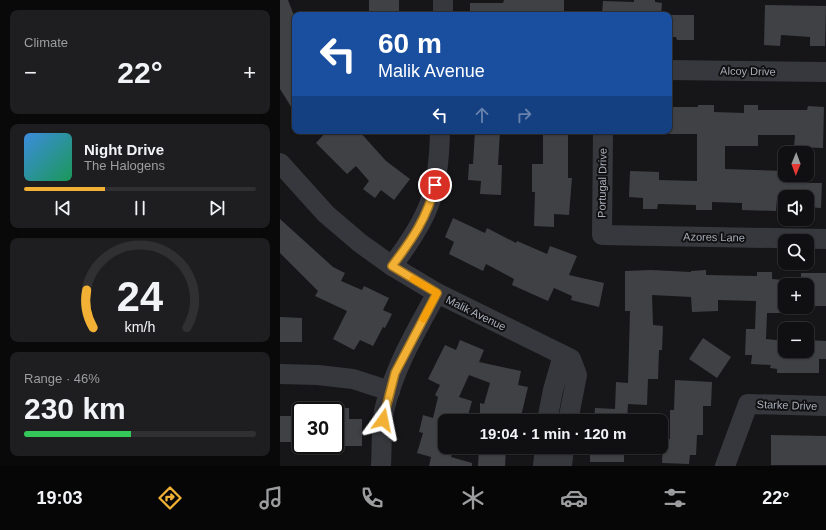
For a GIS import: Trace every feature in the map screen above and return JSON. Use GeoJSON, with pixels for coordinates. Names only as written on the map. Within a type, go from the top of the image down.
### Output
{"type":"FeatureCollection","features":[{"type":"Feature","properties":{"kind":"street"},"geometry":{"type":"LineString","coordinates":[[443,0],[443,12]]}},
{"type":"Feature","properties":{"kind":"street","name":"Alcoy Drive"},"geometry":{"type":"LineString","coordinates":[[672,70],[826,72]]}},
{"type":"Feature","properties":{"kind":"street"},"geometry":{"type":"LineString","coordinates":[[392,266],[412,240],[423,220],[433,194],[439,164],[440,134]]}},
{"type":"Feature","properties":{"kind":"street","name":"Portugal Drive"},"geometry":{"type":"LineString","coordinates":[[602,235],[603,134]]}},
{"type":"Feature","properties":{"kind":"street","name":"Malik Avenue"},"geometry":{"type":"LineString","coordinates":[[280,164],[326,214],[360,243],[392,266],[437,293],[567,357]]}},
{"type":"Feature","properties":{"kind":"street","name":"Azores Lane"},"geometry":{"type":"LineString","coordinates":[[602,235],[826,238]]}},
{"type":"Feature","properties":{"kind":"street"},"geometry":{"type":"LineString","coordinates":[[381,466],[382,428],[395,373],[404,353],[437,293]]}},
{"type":"Feature","properties":{"kind":"street"},"geometry":{"type":"LineString","coordinates":[[548,414],[553,390],[567,357]]}},
{"type":"Feature","properties":{"kind":"street"},"geometry":{"type":"LineString","coordinates":[[567,357],[577,375],[569,414]]}},
{"type":"Feature","properties":{"kind":"street"},"geometry":{"type":"LineString","coordinates":[[280,374],[318,375],[353,379],[390,391]]}},
{"type":"Feature","properties":{"kind":"street","name":"Starke Drive"},"geometry":{"type":"LineString","coordinates":[[725,466],[748,404],[826,406]]}},
{"type":"Feature","properties":{"kind":"street"},"geometry":{"type":"LineString","coordinates":[[543,466],[544,454]]}},
{"type":"Feature","properties":{"kind":"street"},"geometry":{"type":"LineString","coordinates":[[562,466],[563,454]]}},
{"type":"Feature","properties":{"kind":"building"},"geometry":{"type":"Polygon","coordinates":[[[280,0],[288,0],[293,12],[292,108],[280,89],[280,0]]]}},
{"type":"Feature","properties":{"kind":"building"},"geometry":{"type":"Polygon","coordinates":[[[369,0],[399,0],[399,12],[369,12],[369,0]]]}},
{"type":"Feature","properties":{"kind":"building"},"geometry":{"type":"Polygon","coordinates":[[[504,0],[564,0],[564,12],[470,12],[470,3],[503,3],[504,0]]]}},
{"type":"Feature","properties":{"kind":"building"},"geometry":{"type":"Polygon","coordinates":[[[634,0],[655,0],[655,2],[662,3],[661,12],[602,12],[603,1],[634,2],[634,0]]]}},
{"type":"Feature","properties":{"kind":"building"},"geometry":{"type":"Polygon","coordinates":[[[765,5],[826,6],[825,46],[810,46],[810,37],[781,35],[780,46],[764,45],[765,5]]]}},
{"type":"Feature","properties":{"kind":"building"},"geometry":{"type":"Polygon","coordinates":[[[672,15],[694,15],[694,40],[677,40],[676,37],[672,37],[672,15]]]}},
{"type":"Feature","properties":{"kind":"building"},"geometry":{"type":"Polygon","coordinates":[[[698,105],[714,105],[714,112],[744,113],[744,105],[758,105],[758,110],[807,110],[808,106],[824,107],[823,148],[814,148],[814,146],[794,146],[795,135],[758,135],[758,146],[725,146],[725,169],[778,171],[778,182],[822,183],[821,208],[814,208],[814,190],[778,190],[776,211],[742,210],[742,203],[712,202],[712,210],[696,210],[696,205],[658,204],[657,209],[643,209],[643,198],[629,197],[630,171],[659,172],[659,180],[697,181],[697,134],[672,134],[672,107],[698,107],[698,105]]]}},
{"type":"Feature","properties":{"kind":"building"},"geometry":{"type":"Polygon","coordinates":[[[324,134],[362,134],[386,161],[410,179],[394,200],[381,190],[375,198],[363,189],[369,181],[356,166],[347,174],[316,143],[324,134]]]}},
{"type":"Feature","properties":{"kind":"building"},"geometry":{"type":"Polygon","coordinates":[[[475,134],[500,134],[498,165],[502,165],[501,195],[480,194],[481,181],[468,180],[469,164],[473,164],[475,134]]]}},
{"type":"Feature","properties":{"kind":"building"},"geometry":{"type":"Polygon","coordinates":[[[543,134],[568,134],[568,178],[572,178],[569,215],[554,214],[554,227],[534,226],[535,192],[532,192],[532,164],[543,164],[543,134]]]}},
{"type":"Feature","properties":{"kind":"building"},"geometry":{"type":"Polygon","coordinates":[[[453,218],[485,233],[487,228],[516,243],[517,241],[547,254],[550,246],[577,256],[569,275],[604,283],[599,307],[571,300],[572,296],[554,288],[548,301],[512,285],[514,279],[486,264],[483,271],[449,254],[454,242],[445,237],[453,218]]]}},
{"type":"Feature","properties":{"kind":"building"},"geometry":{"type":"Polygon","coordinates":[[[280,219],[333,267],[345,273],[341,281],[362,290],[364,286],[389,298],[383,310],[392,314],[373,346],[360,340],[354,350],[333,339],[347,311],[315,296],[318,291],[280,253],[280,219]]]}},
{"type":"Feature","properties":{"kind":"building"},"geometry":{"type":"Polygon","coordinates":[[[651,270],[691,272],[706,270],[706,275],[757,276],[757,272],[772,272],[772,279],[778,280],[778,313],[767,313],[766,339],[778,340],[778,358],[814,358],[814,340],[826,341],[826,359],[819,359],[819,373],[777,373],[777,369],[770,368],[771,365],[751,364],[752,355],[745,355],[746,329],[755,329],[756,301],[718,300],[718,311],[692,312],[691,297],[652,295],[653,325],[663,326],[662,350],[659,350],[658,379],[648,379],[647,405],[628,404],[627,414],[595,414],[595,408],[615,409],[616,382],[628,383],[630,311],[625,311],[625,271],[651,270]]]}},
{"type":"Feature","properties":{"kind":"building"},"geometry":{"type":"Polygon","coordinates":[[[801,273],[826,273],[826,306],[814,306],[814,278],[801,278],[801,273]]]}},
{"type":"Feature","properties":{"kind":"building"},"geometry":{"type":"Polygon","coordinates":[[[280,317],[302,318],[302,342],[280,342],[280,317]]]}},
{"type":"Feature","properties":{"kind":"building"},"geometry":{"type":"Polygon","coordinates":[[[703,338],[731,357],[717,378],[689,359],[703,338]]]}},
{"type":"Feature","properties":{"kind":"building"},"geometry":{"type":"Polygon","coordinates":[[[460,340],[484,350],[479,362],[521,371],[518,385],[528,387],[522,414],[480,414],[480,403],[484,404],[490,383],[469,375],[459,397],[472,401],[468,414],[438,414],[438,454],[452,454],[451,457],[472,463],[472,466],[429,466],[431,457],[417,453],[423,433],[419,432],[423,415],[433,418],[438,397],[435,395],[440,385],[428,379],[445,345],[456,350],[460,340]]]}},
{"type":"Feature","properties":{"kind":"building"},"geometry":{"type":"Polygon","coordinates":[[[675,380],[712,382],[711,406],[703,406],[703,435],[697,435],[696,455],[690,455],[689,464],[662,463],[662,454],[668,454],[668,439],[670,439],[670,410],[674,410],[675,380]]]}},
{"type":"Feature","properties":{"kind":"building"},"geometry":{"type":"Polygon","coordinates":[[[344,408],[349,408],[349,419],[362,419],[362,446],[344,446],[344,408]]]}},
{"type":"Feature","properties":{"kind":"building"},"geometry":{"type":"Polygon","coordinates":[[[280,416],[292,416],[292,442],[280,442],[280,416]]]}},
{"type":"Feature","properties":{"kind":"building"},"geometry":{"type":"Polygon","coordinates":[[[771,435],[826,436],[826,465],[771,465],[771,435]]]}},
{"type":"Feature","properties":{"kind":"building"},"geometry":{"type":"Polygon","coordinates":[[[479,454],[506,454],[505,466],[478,466],[479,454]]]}},
{"type":"Feature","properties":{"kind":"building"},"geometry":{"type":"Polygon","coordinates":[[[590,454],[624,454],[624,462],[590,462],[590,454]]]}},
{"type":"Feature","properties":{"kind":"slow traffic"},"geometry":{"type":"LineString","coordinates":[[413,279],[437,293],[423,319]]}},
{"type":"Feature","properties":{"kind":"route"},"geometry":{"type":"LineString","coordinates":[[383,420],[395,373],[404,353],[437,293],[392,266],[412,240],[423,220],[435,185]]}}]}
